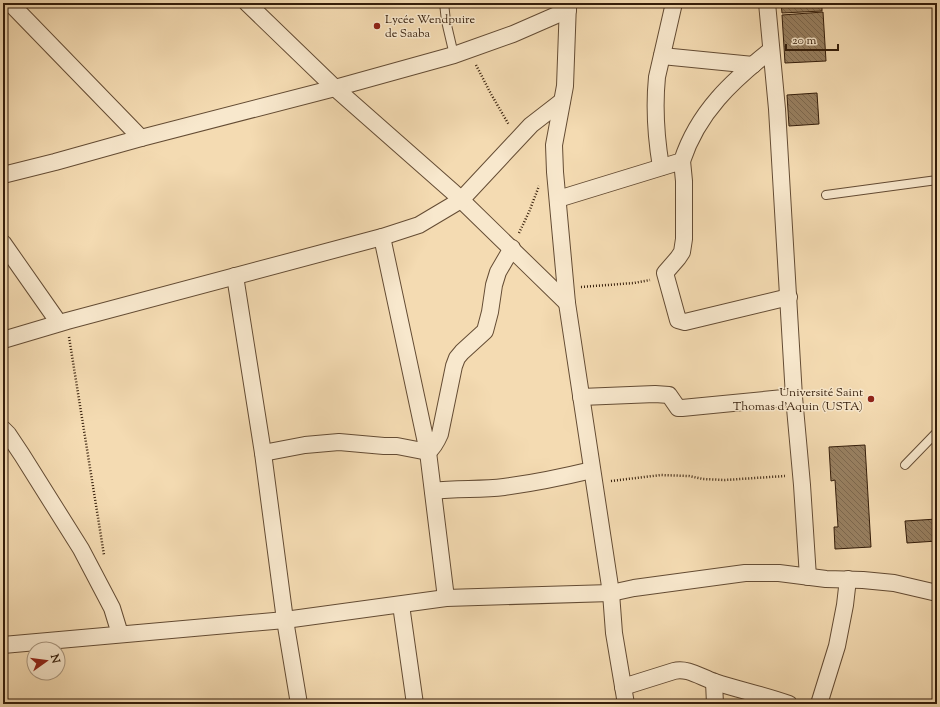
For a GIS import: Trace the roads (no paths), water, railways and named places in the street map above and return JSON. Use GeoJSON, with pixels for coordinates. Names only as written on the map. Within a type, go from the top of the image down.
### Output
{"type":"FeatureCollection","features":[{"type":"Feature","properties":{"kind":"street"},"geometry":{"type":"LineString","coordinates":[[10,3],[141,138]]}},
{"type":"Feature","properties":{"kind":"street"},"geometry":{"type":"LineString","coordinates":[[247,3],[335,88],[566,295]]}},
{"type":"Feature","properties":{"kind":"street"},"geometry":{"type":"LineString","coordinates":[[661,167],[657,142],[655,103],[657,76],[674,3]]}},
{"type":"Feature","properties":{"kind":"street"},"geometry":{"type":"LineString","coordinates":[[768,3],[777,109],[794,397],[808,577]]}},
{"type":"Feature","properties":{"kind":"street"},"geometry":{"type":"LineString","coordinates":[[3,175],[335,88],[462,53],[513,34],[568,6],[565,86],[554,145],[558,199],[566,295],[611,593],[614,633],[626,704]]}},
{"type":"Feature","properties":{"kind":"street"},"geometry":{"type":"LineString","coordinates":[[771,50],[728,86],[710,107],[694,132],[682,161],[684,181],[684,239],[682,252],[665,273],[677,318],[683,322],[789,297]]}},
{"type":"Feature","properties":{"kind":"street"},"geometry":{"type":"LineString","coordinates":[[662,56],[753,65]]}},
{"type":"Feature","properties":{"kind":"street"},"geometry":{"type":"LineString","coordinates":[[3,340],[63,322],[382,237],[420,225],[461,200],[531,125],[562,101]]}},
{"type":"Feature","properties":{"kind":"street"},"geometry":{"type":"LineString","coordinates":[[558,199],[682,161]]}},
{"type":"Feature","properties":{"kind":"street"},"geometry":{"type":"LineString","coordinates":[[382,237],[428,452],[446,598]]}},
{"type":"Feature","properties":{"kind":"street"},"geometry":{"type":"LineString","coordinates":[[3,243],[63,322]]}},
{"type":"Feature","properties":{"kind":"street"},"geometry":{"type":"LineString","coordinates":[[428,452],[434,446],[440,434],[457,358],[485,331],[498,272],[512,248]]}},
{"type":"Feature","properties":{"kind":"street"},"geometry":{"type":"LineString","coordinates":[[235,276],[263,453],[285,620],[299,704]]}},
{"type":"Feature","properties":{"kind":"street"},"geometry":{"type":"LineString","coordinates":[[581,397],[662,394],[671,397],[678,408],[682,408],[794,397]]}},
{"type":"Feature","properties":{"kind":"street"},"geometry":{"type":"LineString","coordinates":[[3,429],[22,455],[81,549],[112,608],[120,634]]}},
{"type":"Feature","properties":{"kind":"street"},"geometry":{"type":"LineString","coordinates":[[263,453],[304,445],[339,442],[397,446],[428,452]]}},
{"type":"Feature","properties":{"kind":"street"},"geometry":{"type":"LineString","coordinates":[[433,491],[503,487],[593,477]]}},
{"type":"Feature","properties":{"kind":"street"},"geometry":{"type":"LineString","coordinates":[[3,645],[285,620],[446,598],[611,593],[676,582],[745,573],[779,573],[826,579],[848,579],[894,583],[937,593]]}},
{"type":"Feature","properties":{"kind":"street"},"geometry":{"type":"LineString","coordinates":[[819,704],[837,646],[848,579]]}},
{"type":"Feature","properties":{"kind":"street"},"geometry":{"type":"LineString","coordinates":[[401,605],[415,704]]}},
{"type":"Feature","properties":{"kind":"street"},"geometry":{"type":"LineString","coordinates":[[622,687],[677,670],[685,670],[714,682],[768,696],[789,704]]}},
{"type":"Feature","properties":{"kind":"street"},"geometry":{"type":"LineString","coordinates":[[714,682],[715,704]]}},
{"type":"Feature","properties":{"kind":"lane"},"geometry":{"type":"LineString","coordinates":[[444,3],[446,22],[462,53]]}},
{"type":"Feature","properties":{"kind":"lane"},"geometry":{"type":"LineString","coordinates":[[826,195],[937,180]]}},
{"type":"Feature","properties":{"kind":"lane"},"geometry":{"type":"LineString","coordinates":[[905,465],[937,432]]}},
{"type":"Feature","properties":{"kind":"place","name":"Lycée Wendpuire de Saaba"},"geometry":{"type":"Point","coordinates":[377,26]}},
{"type":"Feature","properties":{"kind":"place","name":"Université Saint Thomas d’Aquin (USTA)"},"geometry":{"type":"Point","coordinates":[871,399]}}]}
